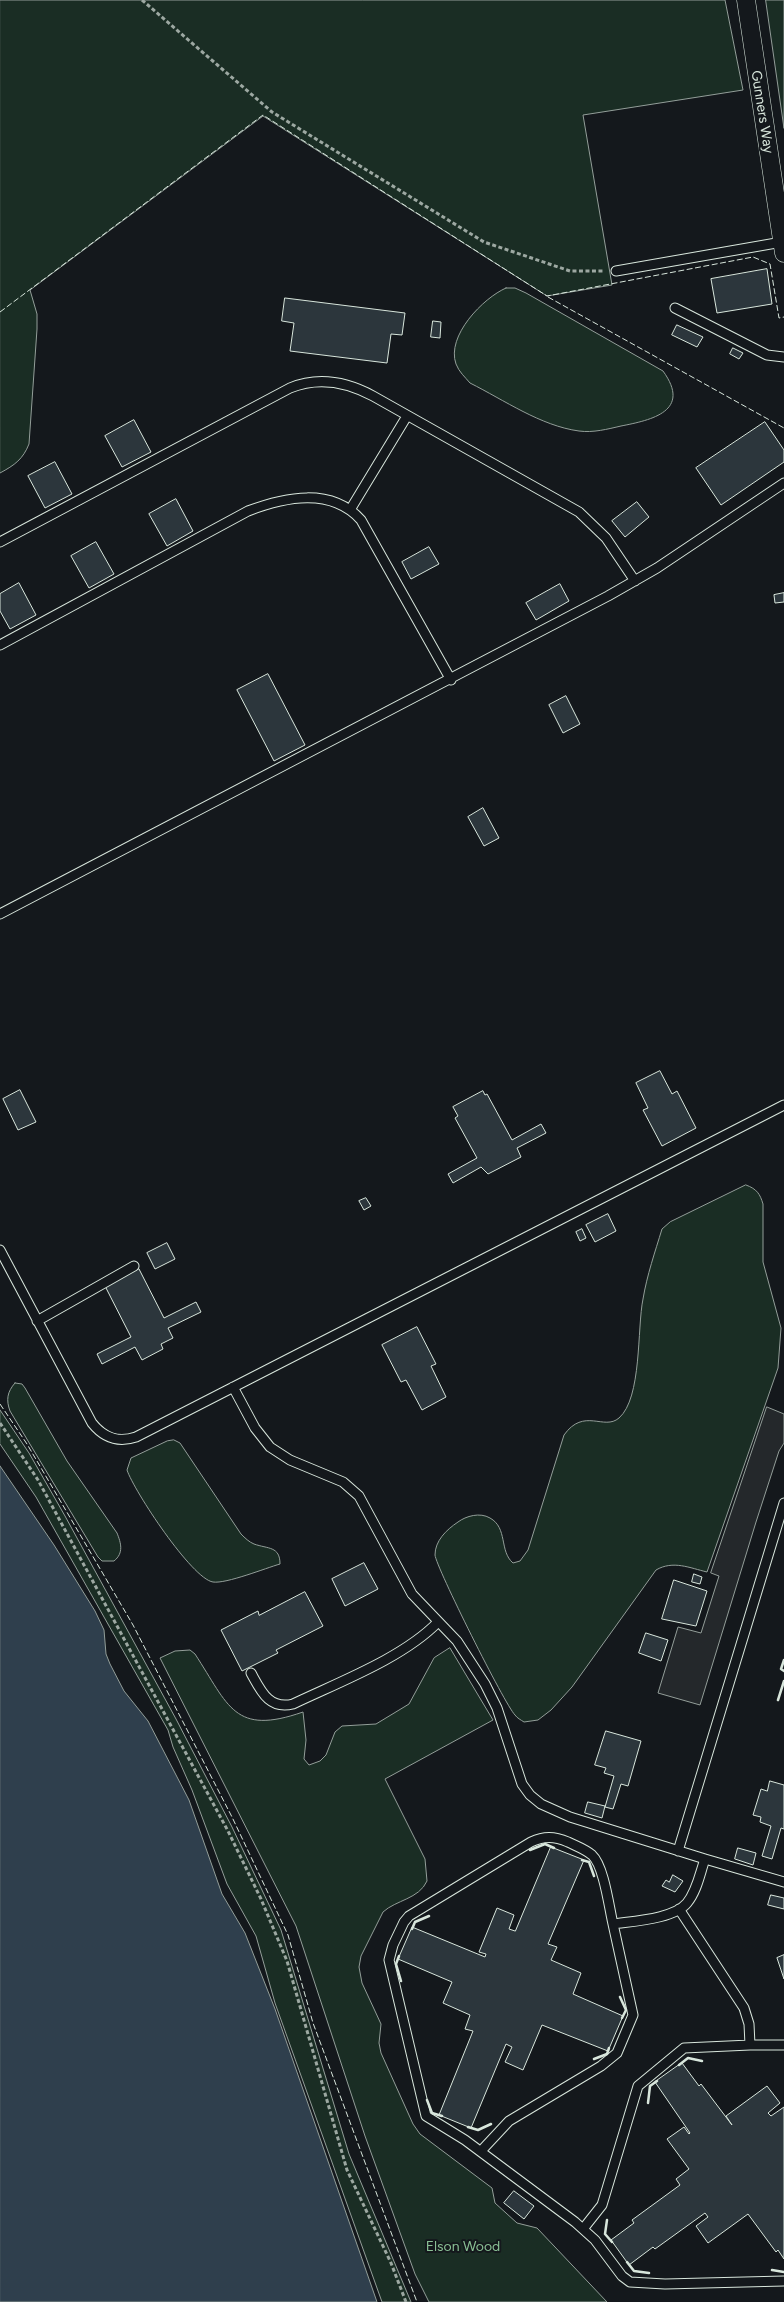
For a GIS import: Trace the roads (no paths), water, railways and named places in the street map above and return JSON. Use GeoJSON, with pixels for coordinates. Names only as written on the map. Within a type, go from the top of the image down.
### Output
{"type":"FeatureCollection","features":[{"type":"Feature","properties":{"kind":"street","name":"Gunners Way"},"geometry":{"type":"LineString","coordinates":[[746,0],[783,247]]}},
{"type":"Feature","properties":{"kind":"lane"},"geometry":{"type":"LineString","coordinates":[[616,271],[783,247]]}},
{"type":"Feature","properties":{"kind":"lane"},"geometry":{"type":"LineString","coordinates":[[675,308],[767,356],[784,356]]}},
{"type":"Feature","properties":{"kind":"lane"},"geometry":{"type":"LineString","coordinates":[[0,542],[296,385],[320,382],[343,383],[364,390],[585,517],[606,538],[636,581]]}},
{"type":"Feature","properties":{"kind":"lane"},"geometry":{"type":"LineString","coordinates":[[350,510],[407,416]]}},
{"type":"Feature","properties":{"kind":"lane"},"geometry":{"type":"LineString","coordinates":[[0,914],[451,680],[636,581],[784,483]]}},
{"type":"Feature","properties":{"kind":"lane"},"geometry":{"type":"LineString","coordinates":[[0,645],[256,508],[276,501],[312,498],[336,503],[350,510],[367,530],[451,680]]}},
{"type":"Feature","properties":{"kind":"lane"},"geometry":{"type":"LineString","coordinates":[[0,1250],[89,1419],[100,1432],[109,1438],[122,1440],[136,1437],[784,1105]]}},
{"type":"Feature","properties":{"kind":"lane"},"geometry":{"type":"LineString","coordinates":[[37,1320],[134,1266]]}},
{"type":"Feature","properties":{"kind":"lane"},"geometry":{"type":"LineString","coordinates":[[233,1387],[255,1428],[270,1447],[290,1460],[343,1482],[359,1496],[412,1594],[468,1656],[489,1692],[522,1784],[530,1795],[541,1804],[570,1817],[784,1882]]}},
{"type":"Feature","properties":{"kind":"lane"},"geometry":{"type":"LineString","coordinates":[[678,1851],[784,1503]]}},
{"type":"Feature","properties":{"kind":"lane"},"geometry":{"type":"LineString","coordinates":[[251,1673],[262,1694],[271,1702],[280,1705],[293,1704],[403,1650],[438,1622]]}},
{"type":"Feature","properties":{"kind":"lane"},"geometry":{"type":"LineString","coordinates":[[481,2151],[510,2121],[601,2066],[617,2053],[633,2015],[601,1873],[594,1857],[563,1840],[547,1837],[531,1842],[409,1916],[404,1922],[393,1945],[389,1960],[423,2109],[430,2121],[456,2134],[481,2151],[583,2228],[622,2276],[633,2282],[665,2284],[784,2281]]}},
{"type":"Feature","properties":{"kind":"lane"},"geometry":{"type":"LineString","coordinates":[[613,1924],[680,1910],[693,1894],[705,1859]]}},
{"type":"Feature","properties":{"kind":"lane"},"geometry":{"type":"LineString","coordinates":[[680,1910],[744,2008],[749,2024],[750,2045]]}},
{"type":"Feature","properties":{"kind":"lane"},"geometry":{"type":"LineString","coordinates":[[583,2228],[602,2205],[638,2086],[684,2048],[784,2045]]}},
{"type":"Feature","properties":{"kind":"water"},"geometry":{"type":"Polygon","coordinates":[[[0,1466],[54,1545],[95,1611],[104,1630],[106,1654],[110,1664],[124,1691],[148,1721],[189,1800],[222,1894],[245,1933],[275,2009],[377,2302],[0,2302],[0,1466]]]}},
{"type":"Feature","properties":{"kind":"park label","name":"Elson Wood"},"geometry":{"type":"Point","coordinates":[463,2247]}}]}
